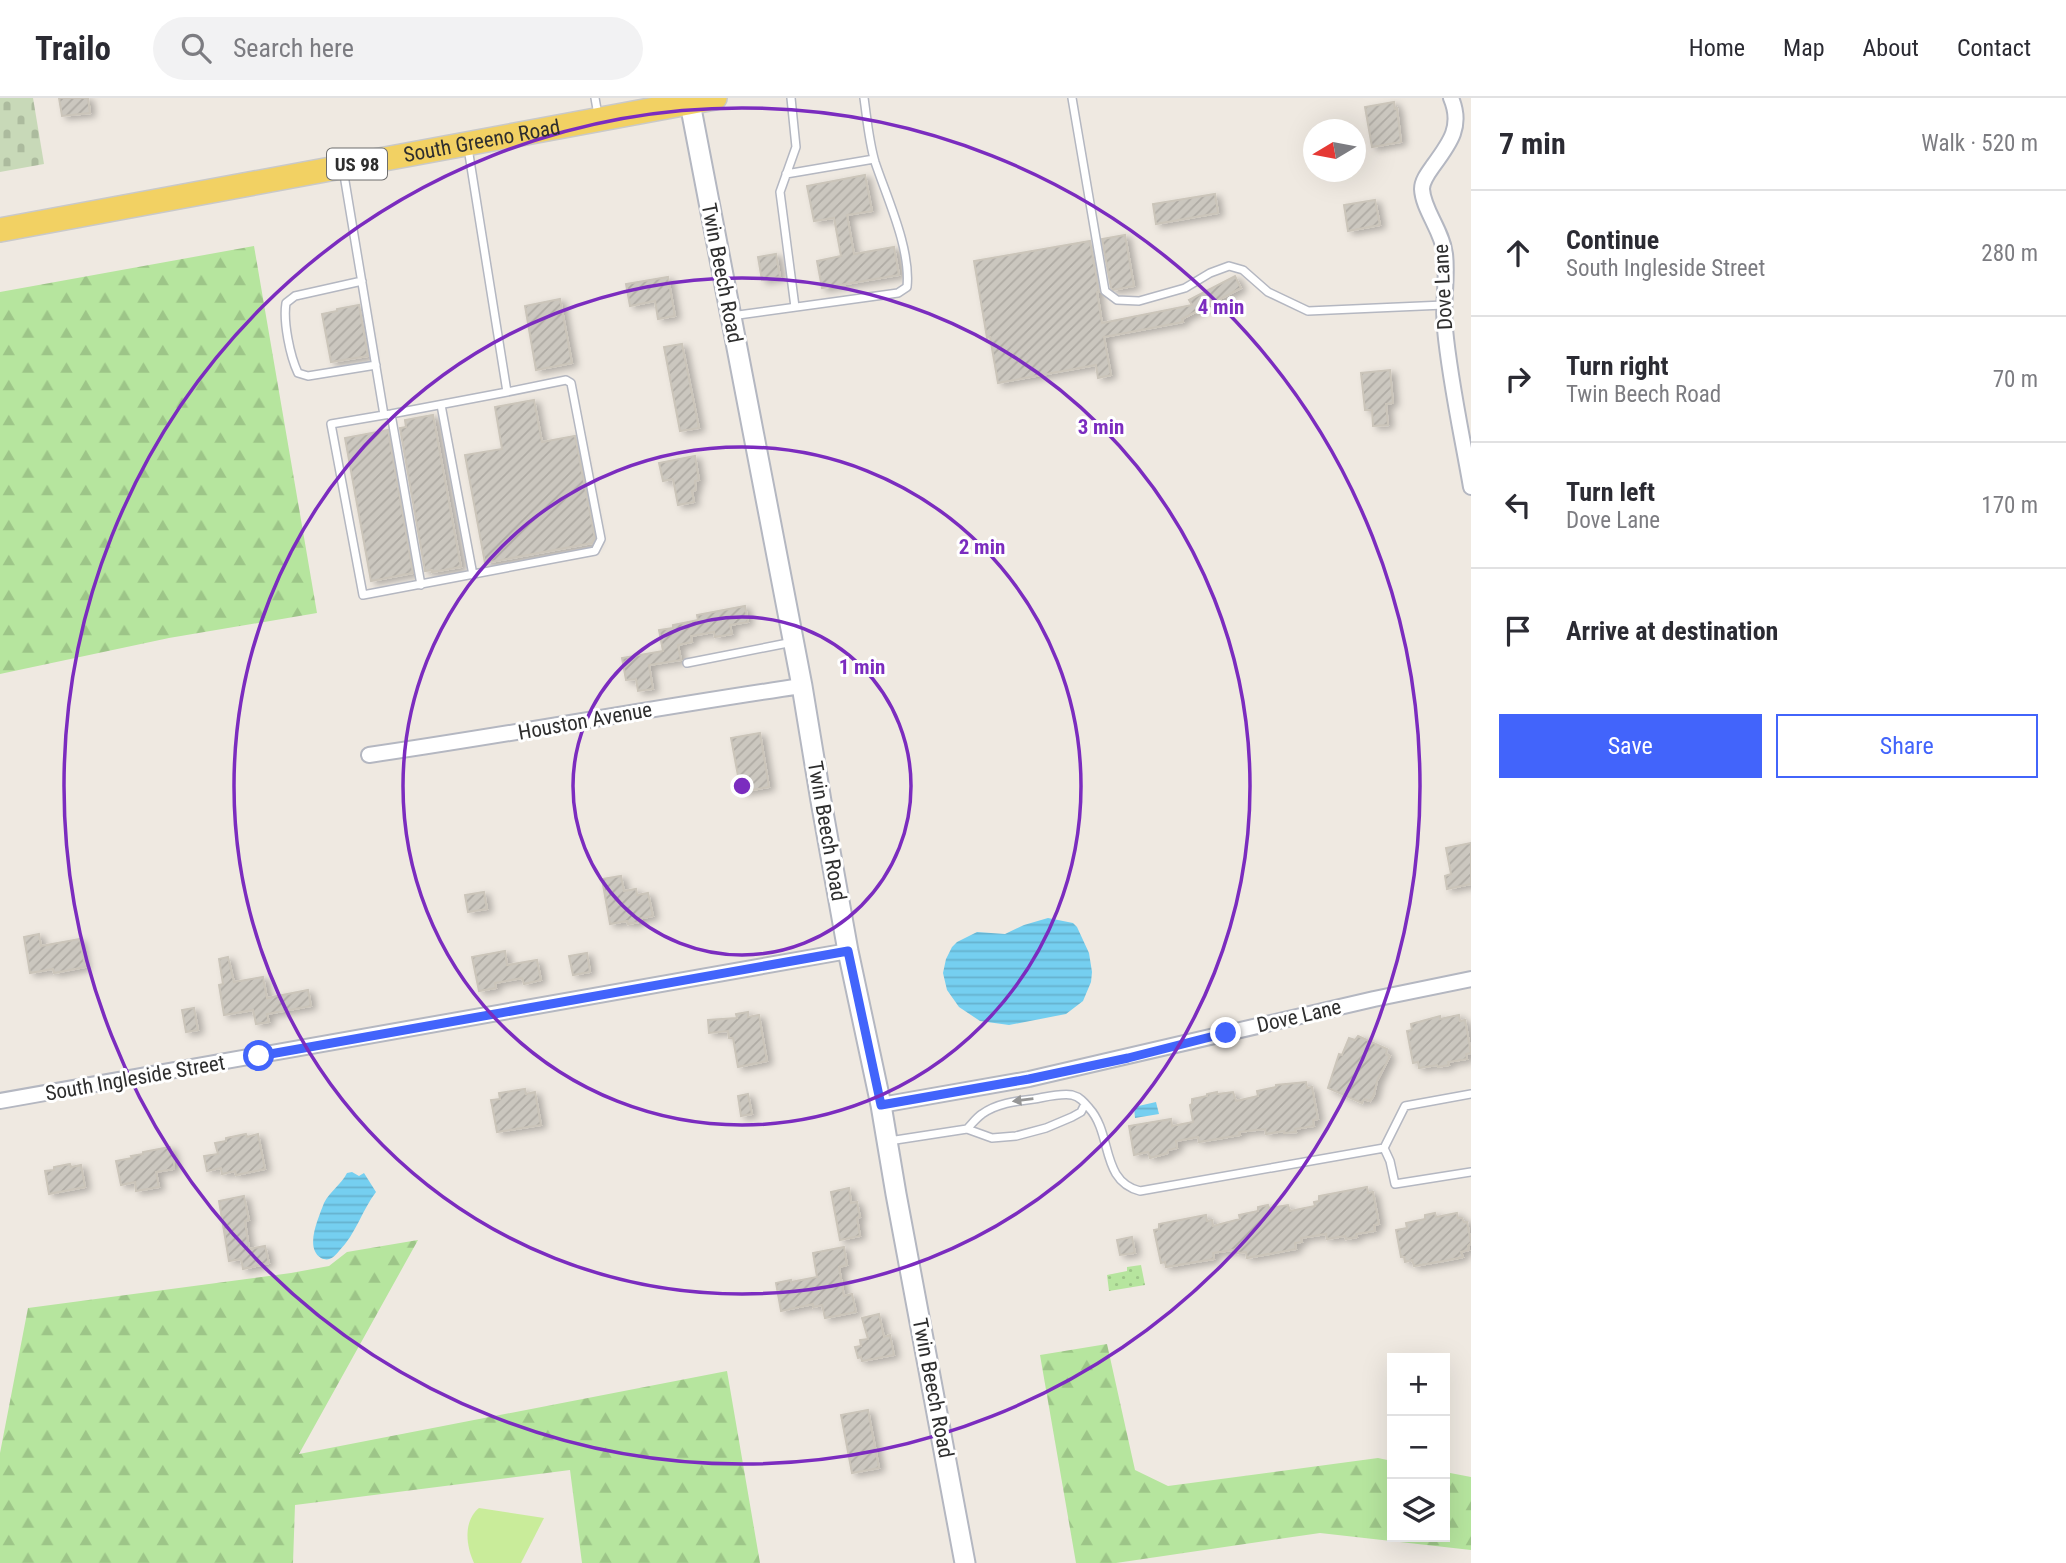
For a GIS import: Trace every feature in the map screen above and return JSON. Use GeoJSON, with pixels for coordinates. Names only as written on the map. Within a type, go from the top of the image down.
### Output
{"type":"FeatureCollection","features":[{"type":"Feature","properties":{"kind":"main road","name":"South Greeno Road"},"geometry":{"type":"LineString","coordinates":[[0,230],[467,144],[597,108],[715,98]]}},
{"type":"Feature","properties":{"kind":"street","name":"Dove Lane"},"geometry":{"type":"LineString","coordinates":[[1451,98],[1457,119],[1454,134],[1422,186],[1424,202],[1443,242],[1444,329],[1471,487]]}},
{"type":"Feature","properties":{"kind":"street","name":"Twin Beech Road"},"geometry":{"type":"LineString","coordinates":[[689,100],[802,686],[848,951],[881,1105],[965,1563]]}},
{"type":"Feature","properties":{"kind":"street","name":"Houston Avenue"},"geometry":{"type":"LineString","coordinates":[[369,755],[802,686]]}},
{"type":"Feature","properties":{"kind":"street","name":"South Ingleside Street"},"geometry":{"type":"LineString","coordinates":[[0,1101],[848,951]]}},
{"type":"Feature","properties":{"kind":"street","name":"Dove Lane"},"geometry":{"type":"LineString","coordinates":[[881,1105],[1041,1077],[1471,979]]}},
{"type":"Feature","properties":{"kind":"lane"},"geometry":{"type":"LineString","coordinates":[[791,98],[796,147],[780,192],[795,307]]}},
{"type":"Feature","properties":{"kind":"lane"},"geometry":{"type":"LineString","coordinates":[[731,316],[898,293],[907,287],[908,272],[892,210],[874,159],[864,98]]}},
{"type":"Feature","properties":{"kind":"lane"},"geometry":{"type":"LineString","coordinates":[[1072,98],[1105,292],[1117,300],[1139,301],[1185,288],[1210,273],[1229,266],[1243,270],[1268,292],[1308,311],[1444,305]]}},
{"type":"Feature","properties":{"kind":"lane"},"geometry":{"type":"LineString","coordinates":[[467,144],[507,392]]}},
{"type":"Feature","properties":{"kind":"lane"},"geometry":{"type":"LineString","coordinates":[[786,174],[874,159]]}},
{"type":"Feature","properties":{"kind":"lane"},"geometry":{"type":"LineString","coordinates":[[343,167],[376,365],[421,585]]}},
{"type":"Feature","properties":{"kind":"lane"},"geometry":{"type":"LineString","coordinates":[[362,281],[295,296],[286,303],[284,314],[298,373],[308,376],[376,365]]}},
{"type":"Feature","properties":{"kind":"lane"},"geometry":{"type":"LineString","coordinates":[[566,380],[571,383],[601,539],[595,551],[363,595],[331,424],[507,392],[566,380]]}},
{"type":"Feature","properties":{"kind":"lane"},"geometry":{"type":"LineString","coordinates":[[441,405],[473,575]]}},
{"type":"Feature","properties":{"kind":"lane"},"geometry":{"type":"LineString","coordinates":[[687,663],[793,641]]}},
{"type":"Feature","properties":{"kind":"lane"},"geometry":{"type":"LineString","coordinates":[[967,1129],[982,1113],[1009,1102],[1069,1094],[1079,1098],[1097,1116],[1116,1175],[1131,1189],[1140,1191],[1384,1148]]}},
{"type":"Feature","properties":{"kind":"lane"},"geometry":{"type":"LineString","coordinates":[[1384,1148],[1405,1106],[1471,1094]]}},
{"type":"Feature","properties":{"kind":"lane"},"geometry":{"type":"LineString","coordinates":[[888,1142],[967,1129],[992,1138],[1016,1136],[1072,1117],[1081,1112],[1085,1104]]}},
{"type":"Feature","properties":{"kind":"lane"},"geometry":{"type":"LineString","coordinates":[[1384,1148],[1395,1184],[1471,1172]]}},
{"type":"Feature","properties":{"kind":"green space"},"geometry":{"type":"Polygon","coordinates":[[[0,98],[33,98],[44,164],[0,172],[0,98]]]}},
{"type":"Feature","properties":{"kind":"green space"},"geometry":{"type":"Polygon","coordinates":[[[254,246],[317,613],[169,638],[0,674],[0,292],[254,246]]]}},
{"type":"Feature","properties":{"kind":"green space"},"geometry":{"type":"Polygon","coordinates":[[[418,1240],[299,1454],[727,1371],[760,1563],[582,1563],[570,1470],[295,1505],[293,1563],[0,1563],[0,1453],[28,1308],[291,1273],[329,1266],[347,1252],[418,1240]]]}},
{"type":"Feature","properties":{"kind":"green space"},"geometry":{"type":"Polygon","coordinates":[[[1141,1265],[1145,1285],[1109,1291],[1107,1275],[1141,1265]]]}},
{"type":"Feature","properties":{"kind":"green space"},"geometry":{"type":"Polygon","coordinates":[[[1107,1344],[1135,1470],[1168,1486],[1378,1458],[1387,1460],[1387,1541],[1320,1533],[1116,1563],[1076,1563],[1040,1355],[1107,1344]]]}},
{"type":"Feature","properties":{"kind":"green space"},"geometry":{"type":"Polygon","coordinates":[[[1450,1473],[1471,1477],[1471,1550],[1400,1542],[1450,1542],[1450,1473]]]}},
{"type":"Feature","properties":{"kind":"green space"},"geometry":{"type":"Polygon","coordinates":[[[479,1508],[544,1518],[521,1563],[474,1563],[469,1549],[468,1527],[479,1508]]]}},
{"type":"Feature","properties":{"kind":"water"},"geometry":{"type":"Polygon","coordinates":[[[1048,918],[1073,923],[1089,953],[1091,982],[1083,1001],[1066,1014],[1009,1025],[980,1021],[959,1007],[947,990],[943,973],[946,959],[957,942],[977,932],[1005,934],[1048,918]]]}},
{"type":"Feature","properties":{"kind":"water"},"geometry":{"type":"Polygon","coordinates":[[[1156,1102],[1159,1114],[1135,1118],[1134,1107],[1156,1102]]]}},
{"type":"Feature","properties":{"kind":"water"},"geometry":{"type":"Polygon","coordinates":[[[352,1172],[359,1176],[364,1173],[376,1192],[345,1244],[333,1257],[321,1258],[314,1247],[316,1224],[326,1199],[347,1173],[352,1172]]]}},
{"type":"Feature","properties":{"kind":"building"},"geometry":{"type":"Polygon","coordinates":[[[59,98],[88,98],[90,113],[62,116],[59,98]]]}},
{"type":"Feature","properties":{"kind":"building"},"geometry":{"type":"Polygon","coordinates":[[[1394,102],[1401,142],[1372,147],[1365,107],[1394,102]]]}},
{"type":"Feature","properties":{"kind":"building"},"geometry":{"type":"Polygon","coordinates":[[[865,175],[872,211],[847,215],[854,254],[894,247],[899,275],[822,288],[817,261],[841,256],[834,218],[814,221],[807,186],[865,175]]]}},
{"type":"Feature","properties":{"kind":"building"},"geometry":{"type":"Polygon","coordinates":[[[1215,194],[1218,213],[1156,224],[1153,204],[1215,194]]]}},
{"type":"Feature","properties":{"kind":"building"},"geometry":{"type":"Polygon","coordinates":[[[1375,200],[1380,225],[1348,231],[1344,205],[1375,200]]]}},
{"type":"Feature","properties":{"kind":"building"},"geometry":{"type":"Polygon","coordinates":[[[1125,235],[1134,286],[1113,290],[1102,239],[1125,235]]]}},
{"type":"Feature","properties":{"kind":"building"},"geometry":{"type":"Polygon","coordinates":[[[1090,241],[1102,323],[1192,305],[1189,300],[1235,276],[1241,288],[1182,319],[1183,322],[1104,337],[1111,375],[1098,378],[1096,365],[998,383],[990,337],[987,338],[974,261],[1090,241]]]}},
{"type":"Feature","properties":{"kind":"building"},"geometry":{"type":"Polygon","coordinates":[[[776,254],[780,277],[762,280],[758,257],[776,254]]]}},
{"type":"Feature","properties":{"kind":"building"},"geometry":{"type":"Polygon","coordinates":[[[668,277],[675,316],[658,319],[655,301],[630,306],[626,284],[668,277]]]}},
{"type":"Feature","properties":{"kind":"building"},"geometry":{"type":"Polygon","coordinates":[[[560,299],[572,363],[536,370],[525,306],[560,299]]]}},
{"type":"Feature","properties":{"kind":"building"},"geometry":{"type":"Polygon","coordinates":[[[359,305],[368,356],[331,362],[322,314],[359,305]]]}},
{"type":"Feature","properties":{"kind":"building"},"geometry":{"type":"Polygon","coordinates":[[[682,344],[699,428],[680,431],[664,347],[682,344]]]}},
{"type":"Feature","properties":{"kind":"building"},"geometry":{"type":"Polygon","coordinates":[[[1390,370],[1393,403],[1386,404],[1388,425],[1373,426],[1372,410],[1365,410],[1361,373],[1390,370]]]}},
{"type":"Feature","properties":{"kind":"building"},"geometry":{"type":"Polygon","coordinates":[[[534,400],[542,442],[575,436],[595,538],[592,543],[485,563],[465,455],[502,449],[495,407],[534,400]]]}},
{"type":"Feature","properties":{"kind":"building"},"geometry":{"type":"Polygon","coordinates":[[[433,415],[461,567],[432,572],[425,571],[400,428],[406,427],[405,420],[433,415]]]}},
{"type":"Feature","properties":{"kind":"building"},"geometry":{"type":"Polygon","coordinates":[[[388,430],[413,573],[371,581],[345,438],[388,430]]]}},
{"type":"Feature","properties":{"kind":"building"},"geometry":{"type":"Polygon","coordinates":[[[695,456],[699,480],[695,481],[696,490],[692,491],[694,502],[678,505],[673,479],[663,481],[659,463],[695,456]]]}},
{"type":"Feature","properties":{"kind":"building"},"geometry":{"type":"Polygon","coordinates":[[[745,606],[748,622],[730,625],[732,634],[715,637],[714,632],[691,636],[692,642],[678,645],[681,660],[649,665],[653,689],[638,691],[636,679],[626,680],[622,658],[663,651],[659,630],[698,620],[697,615],[745,606]]]}},
{"type":"Feature","properties":{"kind":"building"},"geometry":{"type":"Polygon","coordinates":[[[760,733],[769,787],[741,792],[731,738],[760,733]]]}},
{"type":"Feature","properties":{"kind":"building"},"geometry":{"type":"Polygon","coordinates":[[[1471,843],[1471,884],[1447,889],[1445,876],[1451,874],[1446,848],[1471,843]]]}},
{"type":"Feature","properties":{"kind":"building"},"geometry":{"type":"Polygon","coordinates":[[[621,876],[624,891],[636,889],[637,895],[648,893],[653,916],[638,919],[639,922],[610,924],[602,879],[621,876]]]}},
{"type":"Feature","properties":{"kind":"building"},"geometry":{"type":"Polygon","coordinates":[[[484,892],[487,909],[468,912],[465,895],[484,892]]]}},
{"type":"Feature","properties":{"kind":"building"},"geometry":{"type":"Polygon","coordinates":[[[39,934],[41,946],[80,939],[85,967],[54,973],[53,969],[30,973],[24,937],[39,934]]]}},
{"type":"Feature","properties":{"kind":"building"},"geometry":{"type":"Polygon","coordinates":[[[505,951],[507,965],[537,960],[541,980],[524,984],[522,978],[495,983],[496,988],[479,991],[472,957],[505,951]]]}},
{"type":"Feature","properties":{"kind":"building"},"geometry":{"type":"Polygon","coordinates":[[[587,953],[590,972],[573,975],[569,956],[587,953]]]}},
{"type":"Feature","properties":{"kind":"building"},"geometry":{"type":"Polygon","coordinates":[[[228,957],[234,982],[263,977],[267,998],[308,990],[311,1006],[267,1014],[269,1022],[256,1024],[253,1010],[224,1015],[219,985],[223,984],[219,959],[228,957]]]}},
{"type":"Feature","properties":{"kind":"building"},"geometry":{"type":"Polygon","coordinates":[[[194,1008],[198,1030],[186,1032],[182,1010],[194,1008]]]}},
{"type":"Feature","properties":{"kind":"building"},"geometry":{"type":"Polygon","coordinates":[[[748,1012],[748,1017],[759,1015],[767,1061],[738,1067],[733,1038],[729,1038],[728,1031],[709,1033],[708,1020],[737,1018],[736,1014],[748,1012]]]}},
{"type":"Feature","properties":{"kind":"building"},"geometry":{"type":"Polygon","coordinates":[[[1459,1015],[1460,1021],[1465,1020],[1471,1053],[1466,1054],[1467,1059],[1448,1062],[1449,1065],[1438,1067],[1419,1068],[1418,1062],[1413,1063],[1407,1031],[1412,1030],[1411,1024],[1440,1016],[1440,1019],[1459,1015]]]}},
{"type":"Feature","properties":{"kind":"building"},"geometry":{"type":"Polygon","coordinates":[[[1358,1036],[1387,1049],[1386,1054],[1390,1056],[1377,1081],[1374,1095],[1370,1101],[1364,1099],[1362,1103],[1328,1088],[1339,1054],[1342,1055],[1349,1038],[1355,1040],[1358,1036]]]}},
{"type":"Feature","properties":{"kind":"building"},"geometry":{"type":"Polygon","coordinates":[[[1306,1082],[1307,1088],[1312,1087],[1318,1119],[1313,1120],[1314,1126],[1284,1133],[1266,1134],[1265,1129],[1239,1132],[1240,1135],[1199,1142],[1198,1137],[1176,1141],[1177,1148],[1168,1150],[1168,1153],[1150,1158],[1148,1152],[1134,1155],[1129,1126],[1171,1119],[1172,1126],[1193,1122],[1190,1105],[1192,1099],[1217,1092],[1233,1092],[1236,1101],[1258,1096],[1257,1091],[1276,1085],[1306,1082]]]}},
{"type":"Feature","properties":{"kind":"building"},"geometry":{"type":"Polygon","coordinates":[[[525,1089],[526,1094],[535,1092],[541,1125],[497,1132],[491,1100],[500,1099],[499,1093],[525,1089]]]}},
{"type":"Feature","properties":{"kind":"building"},"geometry":{"type":"Polygon","coordinates":[[[748,1094],[752,1114],[741,1116],[738,1096],[748,1094]]]}},
{"type":"Feature","properties":{"kind":"building"},"geometry":{"type":"Polygon","coordinates":[[[246,1134],[247,1137],[258,1134],[265,1169],[236,1175],[235,1171],[222,1174],[221,1168],[207,1171],[204,1156],[218,1154],[215,1143],[246,1134]]]}},
{"type":"Feature","properties":{"kind":"building"},"geometry":{"type":"Polygon","coordinates":[[[170,1147],[174,1169],[156,1172],[159,1187],[136,1191],[135,1182],[121,1185],[116,1161],[170,1147]]]}},
{"type":"Feature","properties":{"kind":"building"},"geometry":{"type":"Polygon","coordinates":[[[70,1164],[71,1167],[81,1165],[85,1187],[49,1194],[45,1171],[70,1164]]]}},
{"type":"Feature","properties":{"kind":"building"},"geometry":{"type":"Polygon","coordinates":[[[1367,1187],[1368,1193],[1373,1192],[1379,1224],[1374,1225],[1375,1231],[1356,1234],[1357,1237],[1346,1239],[1345,1236],[1327,1239],[1326,1234],[1301,1238],[1302,1242],[1295,1243],[1296,1249],[1247,1258],[1246,1252],[1238,1253],[1238,1249],[1213,1253],[1214,1259],[1166,1267],[1165,1262],[1161,1263],[1154,1230],[1159,1229],[1159,1224],[1206,1215],[1207,1221],[1212,1220],[1213,1226],[1240,1219],[1239,1215],[1258,1211],[1258,1207],[1288,1205],[1290,1211],[1315,1206],[1314,1202],[1319,1201],[1319,1196],[1367,1187]]]}},
{"type":"Feature","properties":{"kind":"building"},"geometry":{"type":"Polygon","coordinates":[[[849,1188],[851,1203],[857,1202],[860,1236],[840,1240],[831,1192],[849,1188]]]}},
{"type":"Feature","properties":{"kind":"building"},"geometry":{"type":"Polygon","coordinates":[[[244,1196],[249,1220],[245,1221],[249,1249],[265,1246],[269,1263],[243,1269],[241,1259],[229,1261],[219,1201],[244,1196]]]}},
{"type":"Feature","properties":{"kind":"building"},"geometry":{"type":"Polygon","coordinates":[[[1435,1213],[1436,1217],[1457,1213],[1458,1218],[1467,1222],[1471,1243],[1469,1250],[1461,1252],[1463,1257],[1444,1261],[1414,1266],[1412,1260],[1405,1262],[1404,1257],[1401,1257],[1396,1230],[1407,1228],[1406,1223],[1425,1219],[1425,1215],[1435,1213]]]}},
{"type":"Feature","properties":{"kind":"building"},"geometry":{"type":"Polygon","coordinates":[[[1132,1237],[1135,1253],[1120,1255],[1117,1240],[1132,1237]]]}},
{"type":"Feature","properties":{"kind":"building"},"geometry":{"type":"Polygon","coordinates":[[[844,1247],[847,1265],[839,1267],[844,1296],[852,1294],[856,1312],[825,1318],[822,1305],[813,1307],[813,1304],[781,1311],[776,1283],[817,1277],[813,1253],[844,1247]]]}},
{"type":"Feature","properties":{"kind":"building"},"geometry":{"type":"Polygon","coordinates":[[[879,1314],[884,1337],[890,1335],[894,1355],[862,1361],[861,1357],[858,1358],[855,1347],[861,1346],[860,1340],[868,1339],[862,1318],[879,1314]]]}},
{"type":"Feature","properties":{"kind":"building"},"geometry":{"type":"Polygon","coordinates":[[[868,1410],[879,1468],[852,1473],[841,1415],[868,1410]]]}},
{"type":"Feature","properties":{"kind":"route"},"geometry":{"type":"LineString","coordinates":[[259,1056],[848,951],[881,1105],[1029,1079],[1226,1033]]}}]}
